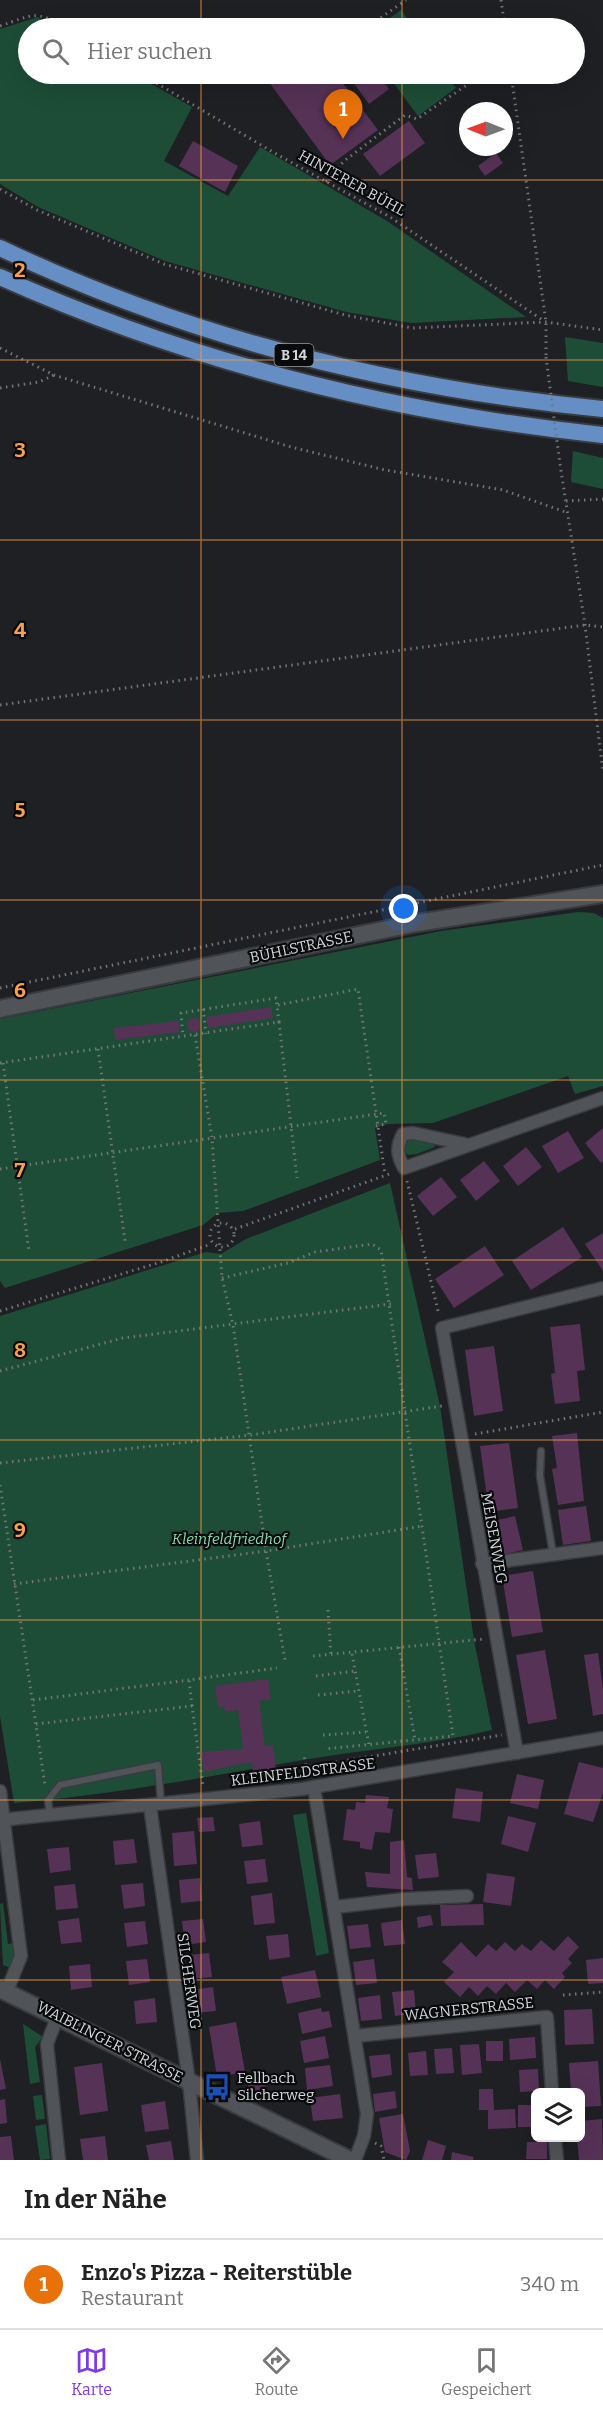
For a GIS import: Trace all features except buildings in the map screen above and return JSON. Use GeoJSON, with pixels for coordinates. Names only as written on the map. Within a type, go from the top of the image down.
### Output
{"type":"FeatureCollection","features":[{"type":"Feature","properties":{"kind":"highway","name":"B 14"},"geometry":{"type":"LineString","coordinates":[[0,248],[145,309],[304,358],[463,391],[603,410]]}},
{"type":"Feature","properties":{"kind":"highway","name":"B 14"},"geometry":{"type":"LineString","coordinates":[[0,277],[153,338],[313,386],[454,415],[603,435]]}},
{"type":"Feature","properties":{"kind":"main road","name":"BÜHLSTRASSE"},"geometry":{"type":"LineString","coordinates":[[0,1009],[417,923],[603,894]]}},
{"type":"Feature","properties":{"kind":"main road","name":"WAIBLINGER STRASSE"},"geometry":{"type":"LineString","coordinates":[[3,1990],[350,2160]]}},
{"type":"Feature","properties":{"kind":"street"},"geometry":{"type":"LineString","coordinates":[[394,1172],[603,1098]]}},
{"type":"Feature","properties":{"kind":"street"},"geometry":{"type":"LineString","coordinates":[[394,1172],[398,1144],[403,1134],[413,1133],[469,1145]]}},
{"type":"Feature","properties":{"kind":"street"},"geometry":{"type":"LineString","coordinates":[[442,1328],[603,1288]]}},
{"type":"Feature","properties":{"kind":"street","name":"MEISENWEG"},"geometry":{"type":"LineString","coordinates":[[442,1328],[517,1754]]}},
{"type":"Feature","properties":{"kind":"street"},"geometry":{"type":"LineString","coordinates":[[482,1564],[603,1548]]}},
{"type":"Feature","properties":{"kind":"street","name":"KLEINFELDSTRASSE"},"geometry":{"type":"LineString","coordinates":[[2,1820],[308,1788],[603,1738]]}},
{"type":"Feature","properties":{"kind":"street"},"geometry":{"type":"LineString","coordinates":[[308,1788],[335,1907],[367,2126],[355,2160]]}},
{"type":"Feature","properties":{"kind":"street"},"geometry":{"type":"LineString","coordinates":[[0,1791],[21,1956],[3,1990]]}},
{"type":"Feature","properties":{"kind":"street","name":"SILCHERWEG"},"geometry":{"type":"LineString","coordinates":[[156,1805],[197,2160]]}},
{"type":"Feature","properties":{"kind":"street"},"geometry":{"type":"LineString","coordinates":[[335,1907],[405,1899],[467,1896]]}},
{"type":"Feature","properties":{"kind":"street"},"geometry":{"type":"LineString","coordinates":[[58,2015],[47,2044],[59,2160]]}},
{"type":"Feature","properties":{"kind":"street","name":"WAGNERSTRASSE"},"geometry":{"type":"LineString","coordinates":[[355,2036],[547,2017],[552,2088]]}},
{"type":"Feature","properties":{"kind":"street"},"geometry":{"type":"LineString","coordinates":[[555,2142],[557,2160]]}},
{"type":"Feature","properties":{"kind":"lane"},"geometry":{"type":"LineString","coordinates":[[541,1451],[540,1476],[553,1555]]}},
{"type":"Feature","properties":{"kind":"lane"},"geometry":{"type":"LineString","coordinates":[[50,1815],[48,1800],[60,1785],[158,1765],[156,1805]]}},
{"type":"Feature","properties":{"kind":"path"},"geometry":{"type":"LineString","coordinates":[[380,18],[406,0]]}},
{"type":"Feature","properties":{"kind":"path"},"geometry":{"type":"LineString","coordinates":[[501,0],[504,18]]}},
{"type":"Feature","properties":{"kind":"path"},"geometry":{"type":"LineString","coordinates":[[24,18],[36,14],[50,18]]}},
{"type":"Feature","properties":{"kind":"path"},"geometry":{"type":"LineString","coordinates":[[0,26],[18,20]]}},
{"type":"Feature","properties":{"kind":"path","name":"HINTERER BÜHL"},"geometry":{"type":"LineString","coordinates":[[158,84],[390,217],[546,322]]}},
{"type":"Feature","properties":{"kind":"path"},"geometry":{"type":"LineString","coordinates":[[326,182],[344,161],[374,136],[405,115],[417,119],[468,84]]}},
{"type":"Feature","properties":{"kind":"path"},"geometry":{"type":"LineString","coordinates":[[512,84],[546,322],[546,357],[560,464],[585,625],[603,772]]}},
{"type":"Feature","properties":{"kind":"path"},"geometry":{"type":"LineString","coordinates":[[0,189],[37,210],[164,264],[345,315],[412,328],[546,322],[603,330]]}},
{"type":"Feature","properties":{"kind":"path"},"geometry":{"type":"LineString","coordinates":[[0,348],[54,375],[291,447],[385,470],[503,490],[568,513]]}},
{"type":"Feature","properties":{"kind":"path"},"geometry":{"type":"LineString","coordinates":[[0,388],[39,382],[54,375]]}},
{"type":"Feature","properties":{"kind":"path"},"geometry":{"type":"LineString","coordinates":[[566,501],[603,498]]}},
{"type":"Feature","properties":{"kind":"path"},"geometry":{"type":"LineString","coordinates":[[0,705],[585,625],[603,627]]}},
{"type":"Feature","properties":{"kind":"path"},"geometry":{"type":"LineString","coordinates":[[0,988],[603,865]]}},
{"type":"Feature","properties":{"kind":"path"},"geometry":{"type":"LineString","coordinates":[[278,1005],[358,989],[376,1126],[394,1172],[442,1328]]}},
{"type":"Feature","properties":{"kind":"path"},"geometry":{"type":"LineString","coordinates":[[183,1036],[181,1013],[276,998],[297,1178]]}},
{"type":"Feature","properties":{"kind":"path"},"geometry":{"type":"LineString","coordinates":[[203,1009],[206,1034]]}},
{"type":"Feature","properties":{"kind":"path"},"geometry":{"type":"LineString","coordinates":[[29,1251],[2,1063],[279,1022]]}},
{"type":"Feature","properties":{"kind":"path"},"geometry":{"type":"LineString","coordinates":[[195,1035],[212,1138],[220,1223],[222,1278],[233,1325],[251,1435],[266,1551],[285,1660]]}},
{"type":"Feature","properties":{"kind":"path"},"geometry":{"type":"LineString","coordinates":[[98,1049],[125,1241]]}},
{"type":"Feature","properties":{"kind":"path"},"geometry":{"type":"LineString","coordinates":[[0,1169],[384,1113],[386,1124],[376,1126]]}},
{"type":"Feature","properties":{"kind":"path"},"geometry":{"type":"LineString","coordinates":[[236,1229],[394,1172]]}},
{"type":"Feature","properties":{"kind":"path"},"geometry":{"type":"LineString","coordinates":[[211,1244],[209,1239],[212,1230],[220,1223],[228,1223],[236,1229]]}},
{"type":"Feature","properties":{"kind":"path"},"geometry":{"type":"LineString","coordinates":[[221,1248],[233,1241],[236,1229]]}},
{"type":"Feature","properties":{"kind":"path"},"geometry":{"type":"LineString","coordinates":[[0,1311],[161,1262],[211,1244],[221,1248]]}},
{"type":"Feature","properties":{"kind":"path"},"geometry":{"type":"LineString","coordinates":[[222,1278],[288,1263],[315,1252],[372,1244],[381,1250],[391,1304],[453,1736],[325,1749]]}},
{"type":"Feature","properties":{"kind":"path"},"geometry":{"type":"LineString","coordinates":[[0,1371],[123,1338],[391,1304]]}},
{"type":"Feature","properties":{"kind":"path"},"geometry":{"type":"LineString","coordinates":[[0,1463],[251,1435],[406,1409],[440,1406]]}},
{"type":"Feature","properties":{"kind":"path"},"geometry":{"type":"LineString","coordinates":[[462,1437],[603,1412]]}},
{"type":"Feature","properties":{"kind":"path"},"geometry":{"type":"LineString","coordinates":[[0,1485],[48,1800]]}},
{"type":"Feature","properties":{"kind":"path"},"geometry":{"type":"LineString","coordinates":[[14,1584],[266,1551],[423,1526]]}},
{"type":"Feature","properties":{"kind":"path"},"geometry":{"type":"LineString","coordinates":[[328,1610],[331,1655]]}},
{"type":"Feature","properties":{"kind":"path"},"geometry":{"type":"LineString","coordinates":[[313,1656],[352,1654],[474,1640]]}},
{"type":"Feature","properties":{"kind":"path"},"geometry":{"type":"LineString","coordinates":[[399,1647],[415,1740]]}},
{"type":"Feature","properties":{"kind":"path"},"geometry":{"type":"LineString","coordinates":[[352,1654],[369,1745]]}},
{"type":"Feature","properties":{"kind":"path"},"geometry":{"type":"LineString","coordinates":[[32,1700],[277,1668]]}},
{"type":"Feature","properties":{"kind":"path"},"geometry":{"type":"LineString","coordinates":[[317,1676],[355,1671]]}},
{"type":"Feature","properties":{"kind":"path"},"geometry":{"type":"LineString","coordinates":[[189,1680],[203,1779]]}},
{"type":"Feature","properties":{"kind":"path"},"geometry":{"type":"LineString","coordinates":[[320,1695],[358,1691]]}},
{"type":"Feature","properties":{"kind":"path"},"geometry":{"type":"LineString","coordinates":[[36,1724],[192,1706]]}},
{"type":"Feature","properties":{"kind":"path"},"geometry":{"type":"LineString","coordinates":[[326,1735],[366,1732]]}},
{"type":"Feature","properties":{"kind":"path"},"geometry":{"type":"LineString","coordinates":[[306,1767],[513,1732]]}},
{"type":"Feature","properties":{"kind":"path"},"geometry":{"type":"LineString","coordinates":[[304,1755],[306,1767],[300,1779],[308,1788]]}},
{"type":"Feature","properties":{"kind":"path"},"geometry":{"type":"LineString","coordinates":[[563,1995],[603,1992]]}},
{"type":"Feature","properties":{"kind":"green space"},"geometry":{"type":"Polygon","coordinates":[[[401,10],[407,18],[390,18],[401,10]]]}},
{"type":"Feature","properties":{"kind":"green space"},"geometry":{"type":"Polygon","coordinates":[[[18,23],[18,84],[152,84],[192,107],[164,161],[228,196],[260,147],[387,221],[526,317],[412,323],[346,312],[165,261],[38,207],[0,184],[0,29],[18,23]]]}},
{"type":"Feature","properties":{"kind":"green space"},"geometry":{"type":"Polygon","coordinates":[[[394,84],[453,84],[456,88],[418,116],[394,84]]]}},
{"type":"Feature","properties":{"kind":"green space"},"geometry":{"type":"Polygon","coordinates":[[[565,337],[603,343],[603,387],[568,381],[565,337]]]}},
{"type":"Feature","properties":{"kind":"green space"},"geometry":{"type":"Polygon","coordinates":[[[573,451],[603,458],[603,489],[571,482],[573,451]]]}},
{"type":"Feature","properties":{"kind":"green space"},"geometry":{"type":"Polygon","coordinates":[[[578,912],[594,913],[603,918],[603,1086],[575,1094],[568,1076],[433,1123],[388,1124],[375,1128],[380,1160],[243,1211],[218,1213],[203,1225],[5,1288],[0,1281],[0,1019],[441,931],[578,912]]]}},
{"type":"Feature","properties":{"kind":"green space"},"geometry":{"type":"Polygon","coordinates":[[[412,1139],[433,1142],[435,1147],[408,1155],[403,1149],[405,1143],[412,1139]]]}},
{"type":"Feature","properties":{"kind":"green space","name":"Kleinfeldfriedhof"},"geometry":{"type":"Polygon","coordinates":[[[390,1183],[440,1406],[474,1640],[492,1730],[159,1785],[14,1803],[0,1716],[0,1316],[206,1252],[221,1254],[246,1239],[390,1183]]]}},
{"type":"Feature","properties":{"kind":"green space"},"geometry":{"type":"Polygon","coordinates":[[[306,1813],[329,1953],[316,1956],[293,1815],[306,1813]]]}},
{"type":"Feature","properties":{"kind":"green space"},"geometry":{"type":"Polygon","coordinates":[[[3,1903],[8,1944],[14,1943],[15,1957],[11,1968],[3,1965],[0,1904],[3,1903]]]}},
{"type":"Feature","properties":{"kind":"green space"},"geometry":{"type":"Polygon","coordinates":[[[23,2024],[43,2037],[35,2047],[40,2082],[30,2084],[23,2024]]]}},
{"type":"Feature","properties":{"kind":"green space"},"geometry":{"type":"Polygon","coordinates":[[[42,2095],[45,2119],[36,2120],[33,2096],[42,2095]]]}},
{"type":"Feature","properties":{"kind":"green space"},"geometry":{"type":"Polygon","coordinates":[[[46,2124],[50,2159],[40,2160],[35,2126],[46,2124]]]}},
{"type":"Feature","properties":{"kind":"place","name":"Enzo's Pizza - Reiterstüble"},"geometry":{"type":"Point","coordinates":[343,139]}},
{"type":"Feature","properties":{"kind":"place","name":"Fellbach Silcherweg"},"geometry":{"type":"Point","coordinates":[217,2087]}}]}
